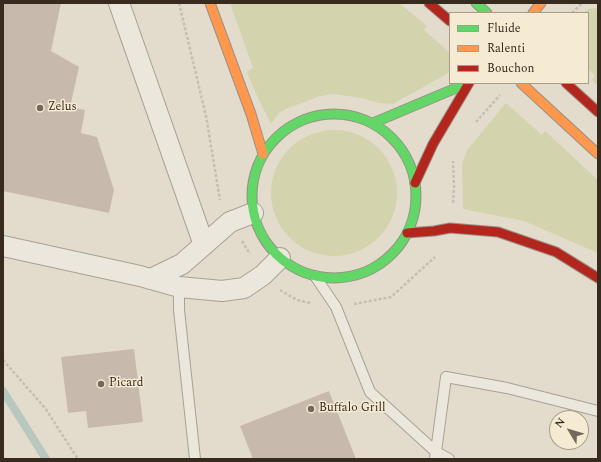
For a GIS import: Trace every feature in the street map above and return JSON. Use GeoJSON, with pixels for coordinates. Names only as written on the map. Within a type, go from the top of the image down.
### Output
{"type":"FeatureCollection","features":[{"type":"Feature","properties":{"kind":"main road"},"geometry":{"type":"LineString","coordinates":[[210,3],[251,114],[263,154]]}},
{"type":"Feature","properties":{"kind":"main road"},"geometry":{"type":"LineString","coordinates":[[429,3],[449,20]]}},
{"type":"Feature","properties":{"kind":"main road"},"geometry":{"type":"LineString","coordinates":[[476,3],[486,12]]}},
{"type":"Feature","properties":{"kind":"main road"},"geometry":{"type":"LineString","coordinates":[[534,12],[542,3]]}},
{"type":"Feature","properties":{"kind":"main road"},"geometry":{"type":"LineString","coordinates":[[373,123],[466,84]]}},
{"type":"Feature","properties":{"kind":"main road"},"geometry":{"type":"LineString","coordinates":[[415,183],[433,144],[467,84]]}},
{"type":"Feature","properties":{"kind":"main road"},"geometry":{"type":"LineString","coordinates":[[522,84],[598,154]]}},
{"type":"Feature","properties":{"kind":"main road"},"geometry":{"type":"LineString","coordinates":[[567,84],[598,112]]}},
{"type":"Feature","properties":{"kind":"main road"},"geometry":{"type":"LineString","coordinates":[[318,115],[349,115],[373,123],[393,138],[401,148],[412,170],[415,183],[415,209],[407,233],[394,251],[378,265],[358,274],[336,278],[315,276],[296,269],[280,258],[268,245],[253,213],[252,193],[255,173],[263,154],[279,134],[300,121],[318,115]]}},
{"type":"Feature","properties":{"kind":"main road"},"geometry":{"type":"LineString","coordinates":[[407,233],[450,228],[498,232],[556,252],[598,278]]}},
{"type":"Feature","properties":{"kind":"street"},"geometry":{"type":"LineString","coordinates":[[119,3],[204,245]]}},
{"type":"Feature","properties":{"kind":"street"},"geometry":{"type":"LineString","coordinates":[[151,279],[182,264],[230,222],[253,213]]}},
{"type":"Feature","properties":{"kind":"street"},"geometry":{"type":"LineString","coordinates":[[3,246],[151,279],[179,287],[222,291],[244,288],[263,275],[280,258]]}},
{"type":"Feature","properties":{"kind":"lane"},"geometry":{"type":"LineString","coordinates":[[315,276],[336,307],[370,392],[435,455],[449,459]]}},
{"type":"Feature","properties":{"kind":"lane"},"geometry":{"type":"LineString","coordinates":[[179,287],[179,310],[195,459]]}},
{"type":"Feature","properties":{"kind":"lane"},"geometry":{"type":"LineString","coordinates":[[435,455],[446,377],[507,388],[598,411]]}},
{"type":"Feature","properties":{"kind":"path"},"geometry":{"type":"LineString","coordinates":[[179,3],[206,116],[221,205],[263,275]]}},
{"type":"Feature","properties":{"kind":"path"},"geometry":{"type":"LineString","coordinates":[[573,12],[582,3]]}},
{"type":"Feature","properties":{"kind":"path"},"geometry":{"type":"LineString","coordinates":[[3,360],[45,408],[78,459]]}},
{"type":"Feature","properties":{"kind":"green space"},"geometry":{"type":"Polygon","coordinates":[[[230,3],[399,3],[427,26],[424,30],[449,52],[449,73],[393,104],[379,103],[362,98],[333,94],[320,96],[279,113],[271,124],[247,73],[253,68],[230,3]]]}},
{"type":"Feature","properties":{"kind":"green space"},"geometry":{"type":"Polygon","coordinates":[[[588,9],[598,9],[598,86],[592,80],[595,75],[589,70],[589,12],[584,12],[588,9]]]}},
{"type":"Feature","properties":{"kind":"green space"},"geometry":{"type":"Polygon","coordinates":[[[506,103],[542,135],[545,131],[598,180],[598,253],[524,221],[463,209],[462,163],[468,149],[506,103]]]}},
{"type":"Feature","properties":{"kind":"green space"},"geometry":{"type":"Polygon","coordinates":[[[340,130],[364,137],[379,148],[390,163],[396,181],[396,205],[390,223],[379,238],[364,249],[346,255],[328,256],[304,249],[289,238],[278,223],[272,205],[271,187],[278,163],[289,148],[304,137],[322,131],[340,130]]]}},
{"type":"Feature","properties":{"kind":"building","name":"Zelus"},"geometry":{"type":"Polygon","coordinates":[[[3,3],[61,3],[51,51],[79,67],[70,107],[85,110],[81,133],[97,137],[114,190],[109,213],[3,191],[3,3]]]}},
{"type":"Feature","properties":{"kind":"building","name":"Picard"},"geometry":{"type":"Polygon","coordinates":[[[134,349],[143,422],[88,428],[86,411],[68,413],[61,357],[134,349]]]}},
{"type":"Feature","properties":{"kind":"building","name":"Buffalo Grill"},"geometry":{"type":"Polygon","coordinates":[[[329,391],[356,459],[253,459],[240,426],[329,391]]]}},
{"type":"Feature","properties":{"kind":"waterway"},"geometry":{"type":"LineString","coordinates":[[3,391],[46,459]]}},
{"type":"Feature","properties":{"kind":"traffic: fast"},"geometry":{"type":"LineString","coordinates":[[476,3],[486,12]]}},
{"type":"Feature","properties":{"kind":"traffic: fast"},"geometry":{"type":"LineString","coordinates":[[373,123],[466,84]]}},
{"type":"Feature","properties":{"kind":"traffic: fast"},"geometry":{"type":"LineString","coordinates":[[334,114],[365,120],[392,138],[410,165],[416,196],[410,227],[392,254],[365,272],[334,278],[303,272],[276,254],[258,227],[252,196],[258,165],[276,138],[303,120],[334,114]]}},
{"type":"Feature","properties":{"kind":"traffic: slow"},"geometry":{"type":"LineString","coordinates":[[210,3],[251,114],[263,154]]}},
{"type":"Feature","properties":{"kind":"traffic: slow"},"geometry":{"type":"LineString","coordinates":[[534,12],[541,3]]}},
{"type":"Feature","properties":{"kind":"traffic: slow"},"geometry":{"type":"LineString","coordinates":[[522,84],[598,154]]}},
{"type":"Feature","properties":{"kind":"traffic: jam"},"geometry":{"type":"LineString","coordinates":[[429,3],[449,20]]}},
{"type":"Feature","properties":{"kind":"traffic: jam"},"geometry":{"type":"LineString","coordinates":[[415,183],[433,144],[468,84]]}},
{"type":"Feature","properties":{"kind":"traffic: jam"},"geometry":{"type":"LineString","coordinates":[[567,84],[598,112]]}},
{"type":"Feature","properties":{"kind":"traffic: jam"},"geometry":{"type":"LineString","coordinates":[[407,233],[450,228],[498,232],[556,252],[598,278]]}},
{"type":"Feature","properties":{"kind":"place","name":"Zelus"},"geometry":{"type":"Point","coordinates":[40,108]}},
{"type":"Feature","properties":{"kind":"place","name":"Picard"},"geometry":{"type":"Point","coordinates":[101,384]}},
{"type":"Feature","properties":{"kind":"place","name":"Buffalo Grill"},"geometry":{"type":"Point","coordinates":[311,409]}}]}
